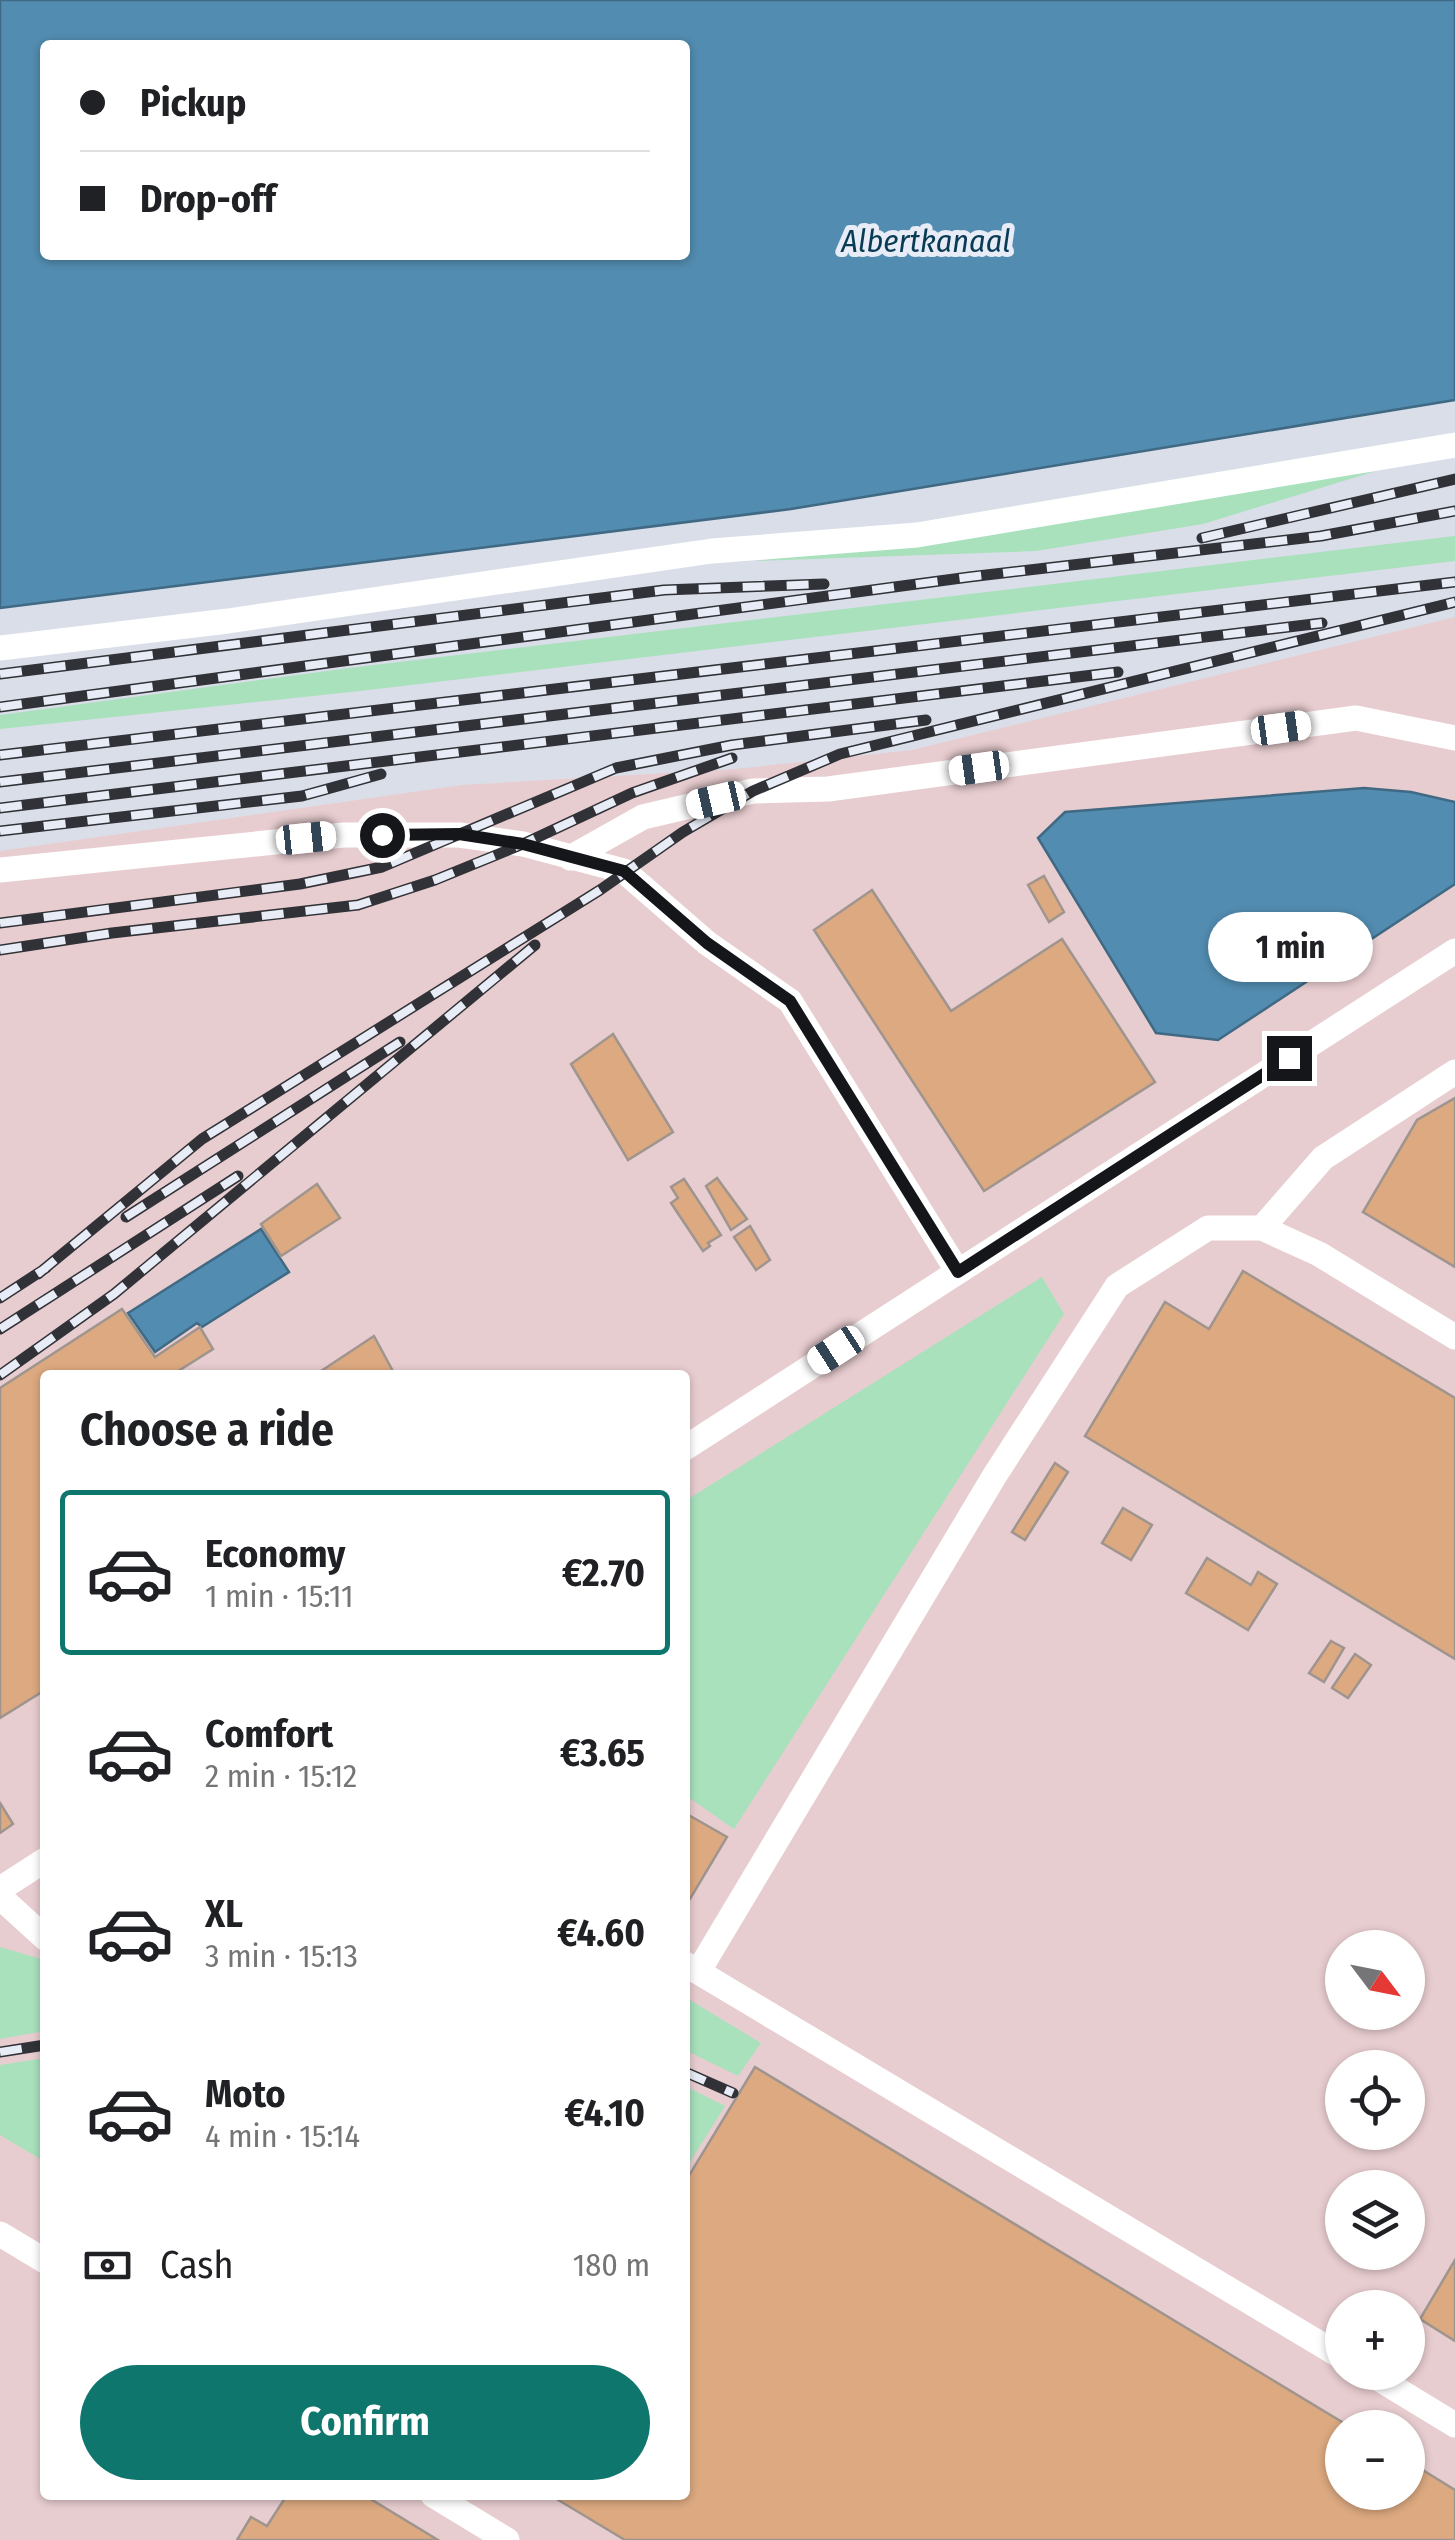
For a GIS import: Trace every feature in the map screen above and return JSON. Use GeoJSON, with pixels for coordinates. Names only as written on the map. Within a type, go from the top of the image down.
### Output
{"type":"FeatureCollection","features":[{"type":"Feature","properties":{"kind":"lane"},"geometry":{"type":"LineString","coordinates":[[0,648],[228,621],[712,551],[917,535],[1455,445]]}},
{"type":"Feature","properties":{"kind":"lane"},"geometry":{"type":"LineString","coordinates":[[570,858],[643,817],[753,791],[828,788],[1356,718],[1455,738]]}},
{"type":"Feature","properties":{"kind":"lane"},"geometry":{"type":"LineString","coordinates":[[0,870],[344,835],[459,834],[523,844],[624,871],[707,943],[790,1001],[958,1272]]}},
{"type":"Feature","properties":{"kind":"lane"},"geometry":{"type":"LineString","coordinates":[[690,1445],[1455,951]]}},
{"type":"Feature","properties":{"kind":"lane"},"geometry":{"type":"LineString","coordinates":[[1262,1228],[1323,1158],[1455,1072]]}},
{"type":"Feature","properties":{"kind":"lane"},"geometry":{"type":"LineString","coordinates":[[1325,2348],[692,1968],[995,1474],[1117,1286],[1208,1228],[1262,1228],[1319,1254],[1455,1337]]}},
{"type":"Feature","properties":{"kind":"lane"},"geometry":{"type":"LineString","coordinates":[[0,1889],[40,1863]]}},
{"type":"Feature","properties":{"kind":"lane"},"geometry":{"type":"LineString","coordinates":[[0,1897],[40,1933]]}},
{"type":"Feature","properties":{"kind":"lane"},"geometry":{"type":"LineString","coordinates":[[0,2234],[40,2258]]}},
{"type":"Feature","properties":{"kind":"lane"},"geometry":{"type":"LineString","coordinates":[[1398,2390],[1455,2425]]}},
{"type":"Feature","properties":{"kind":"lane"},"geometry":{"type":"LineString","coordinates":[[441,2500],[507,2540]]}},
{"type":"Feature","properties":{"kind":"shaded area"},"geometry":{"type":"Polygon","coordinates":[[[1455,617],[1455,2540],[0,2540],[0,851],[462,785],[735,769],[912,750],[1455,617]]]}},
{"type":"Feature","properties":{"kind":"green space"},"geometry":{"type":"Polygon","coordinates":[[[1376,471],[1203,524],[1036,551],[756,561],[1376,471]]]}},
{"type":"Feature","properties":{"kind":"green space"},"geometry":{"type":"Polygon","coordinates":[[[1455,536],[1455,561],[360,691],[0,729],[0,715],[349,668],[1455,536]]]}},
{"type":"Feature","properties":{"kind":"green space"},"geometry":{"type":"Polygon","coordinates":[[[1042,1277],[1064,1314],[734,1829],[690,1798],[690,1498],[1042,1277]]]}},
{"type":"Feature","properties":{"kind":"green space"},"geometry":{"type":"Polygon","coordinates":[[[0,1947],[40,1959],[40,2032],[0,2039],[0,1947]]]}},
{"type":"Feature","properties":{"kind":"green space"},"geometry":{"type":"Polygon","coordinates":[[[690,2000],[761,2043],[738,2076],[690,2052],[690,2000]]]}},
{"type":"Feature","properties":{"kind":"green space"},"geometry":{"type":"Polygon","coordinates":[[[40,2059],[40,2159],[0,2135],[0,2065],[40,2059]]]}},
{"type":"Feature","properties":{"kind":"green space"},"geometry":{"type":"Polygon","coordinates":[[[690,2088],[725,2106],[690,2162],[690,2088]]]}},
{"type":"Feature","properties":{"kind":"water","name":"Albertkanaal"},"geometry":{"type":"Polygon","coordinates":[[[0,0],[1455,0],[1455,400],[791,509],[0,608],[0,0]]]}},
{"type":"Feature","properties":{"kind":"water"},"geometry":{"type":"Polygon","coordinates":[[[1364,788],[1411,792],[1455,802],[1455,884],[1218,1040],[1156,1033],[1038,838],[1065,812],[1364,788]]]}},
{"type":"Feature","properties":{"kind":"water"},"geometry":{"type":"Polygon","coordinates":[[[261,1229],[289,1272],[202,1327],[197,1323],[155,1352],[128,1313],[261,1229]]]}},
{"type":"Feature","properties":{"kind":"building"},"geometry":{"type":"Polygon","coordinates":[[[1044,876],[1064,912],[1049,922],[1028,885],[1044,876]]]}},
{"type":"Feature","properties":{"kind":"building"},"geometry":{"type":"Polygon","coordinates":[[[872,890],[951,1011],[1062,939],[1155,1082],[984,1191],[814,930],[872,890]]]}},
{"type":"Feature","properties":{"kind":"building"},"geometry":{"type":"Polygon","coordinates":[[[613,1034],[673,1132],[628,1160],[571,1064],[613,1034]]]}},
{"type":"Feature","properties":{"kind":"building"},"geometry":{"type":"Polygon","coordinates":[[[1455,1098],[1455,1267],[1363,1212],[1417,1120],[1455,1098]]]}},
{"type":"Feature","properties":{"kind":"building"},"geometry":{"type":"Polygon","coordinates":[[[717,1178],[747,1219],[731,1230],[706,1186],[717,1178]]]}},
{"type":"Feature","properties":{"kind":"building"},"geometry":{"type":"Polygon","coordinates":[[[684,1179],[721,1235],[703,1251],[671,1203],[678,1198],[671,1187],[684,1179]]]}},
{"type":"Feature","properties":{"kind":"building"},"geometry":{"type":"Polygon","coordinates":[[[317,1184],[340,1218],[281,1256],[261,1224],[317,1184]]]}},
{"type":"Feature","properties":{"kind":"building"},"geometry":{"type":"Polygon","coordinates":[[[750,1226],[770,1260],[756,1270],[734,1237],[750,1226]]]}},
{"type":"Feature","properties":{"kind":"building"},"geometry":{"type":"Polygon","coordinates":[[[1243,1271],[1455,1398],[1455,1659],[1085,1436],[1165,1302],[1209,1329],[1243,1271]]]}},
{"type":"Feature","properties":{"kind":"building"},"geometry":{"type":"Polygon","coordinates":[[[122,1309],[155,1357],[200,1327],[213,1349],[180,1370],[40,1370],[40,1693],[0,1718],[0,1388],[122,1309]]]}},
{"type":"Feature","properties":{"kind":"building"},"geometry":{"type":"Polygon","coordinates":[[[374,1336],[392,1370],[323,1370],[374,1336]]]}},
{"type":"Feature","properties":{"kind":"building"},"geometry":{"type":"Polygon","coordinates":[[[1055,1463],[1068,1472],[1025,1540],[1012,1532],[1055,1463]]]}},
{"type":"Feature","properties":{"kind":"building"},"geometry":{"type":"Polygon","coordinates":[[[1123,1508],[1152,1525],[1131,1560],[1102,1543],[1123,1508]]]}},
{"type":"Feature","properties":{"kind":"building"},"geometry":{"type":"Polygon","coordinates":[[[1207,1558],[1251,1585],[1258,1572],[1277,1584],[1248,1630],[1186,1593],[1207,1558]]]}},
{"type":"Feature","properties":{"kind":"building"},"geometry":{"type":"Polygon","coordinates":[[[1331,1641],[1344,1648],[1324,1682],[1309,1673],[1331,1641]]]}},
{"type":"Feature","properties":{"kind":"building"},"geometry":{"type":"Polygon","coordinates":[[[1355,1654],[1371,1665],[1348,1698],[1332,1688],[1355,1654]]]}},
{"type":"Feature","properties":{"kind":"building"},"geometry":{"type":"Polygon","coordinates":[[[0,1803],[13,1824],[0,1833],[0,1803]]]}},
{"type":"Feature","properties":{"kind":"building"},"geometry":{"type":"Polygon","coordinates":[[[690,1816],[727,1837],[690,1899],[690,1816]]]}},
{"type":"Feature","properties":{"kind":"building"},"geometry":{"type":"Polygon","coordinates":[[[755,2067],[1325,2412],[1325,2510],[1425,2510],[1425,2471],[1455,2490],[1455,2540],[625,2540],[558,2500],[690,2500],[690,2174],[755,2067]]]}},
{"type":"Feature","properties":{"kind":"building"},"geometry":{"type":"Polygon","coordinates":[[[1455,2260],[1455,2341],[1425,2322],[1425,2311],[1455,2260]]]}},
{"type":"Feature","properties":{"kind":"building"},"geometry":{"type":"Polygon","coordinates":[[[284,2500],[372,2500],[438,2540],[237,2540],[251,2517],[267,2526],[284,2500]]]}},
{"type":"Feature","properties":{"kind":"railway"},"geometry":{"type":"LineString","coordinates":[[1202,538],[1455,479]]}},
{"type":"Feature","properties":{"kind":"railway"},"geometry":{"type":"LineString","coordinates":[[0,707],[969,577],[1321,536],[1455,511]]}},
{"type":"Feature","properties":{"kind":"railway"},"geometry":{"type":"LineString","coordinates":[[0,755],[1455,582]]}},
{"type":"Feature","properties":{"kind":"railway"},"geometry":{"type":"LineString","coordinates":[[0,674],[664,590],[824,584]]}},
{"type":"Feature","properties":{"kind":"railway"},"geometry":{"type":"LineString","coordinates":[[38,1274],[202,1139],[753,791],[840,754],[1455,602]]}},
{"type":"Feature","properties":{"kind":"railway"},"geometry":{"type":"LineString","coordinates":[[0,782],[1322,623]]}},
{"type":"Feature","properties":{"kind":"railway"},"geometry":{"type":"LineString","coordinates":[[0,808],[1118,672]]}},
{"type":"Feature","properties":{"kind":"railway"},"geometry":{"type":"LineString","coordinates":[[0,923],[300,884],[382,867],[616,768],[732,745],[926,720]]}},
{"type":"Feature","properties":{"kind":"railway"},"geometry":{"type":"LineString","coordinates":[[0,950],[358,905],[435,880],[632,793],[732,758]]}},
{"type":"Feature","properties":{"kind":"railway"},"geometry":{"type":"LineString","coordinates":[[0,831],[302,796],[381,774]]}},
{"type":"Feature","properties":{"kind":"railway"},"geometry":{"type":"LineString","coordinates":[[0,1375],[114,1294],[535,945]]}},
{"type":"Feature","properties":{"kind":"railway"},"geometry":{"type":"LineString","coordinates":[[126,1217],[400,1042]]}},
{"type":"Feature","properties":{"kind":"railway"},"geometry":{"type":"LineString","coordinates":[[0,1329],[238,1176]]}},
{"type":"Feature","properties":{"kind":"railway"},"geometry":{"type":"LineString","coordinates":[[0,1298],[46,1268]]}},
{"type":"Feature","properties":{"kind":"railway"},"geometry":{"type":"LineString","coordinates":[[0,2052],[40,2046]]}},
{"type":"Feature","properties":{"kind":"railway"},"geometry":{"type":"LineString","coordinates":[[690,2074],[733,2093]]}},
{"type":"Feature","properties":{"kind":"route"},"geometry":{"type":"LineString","coordinates":[[382,835],[459,834],[523,844],[624,871],[707,943],[790,1001],[958,1272],[1289,1058]]}}]}
